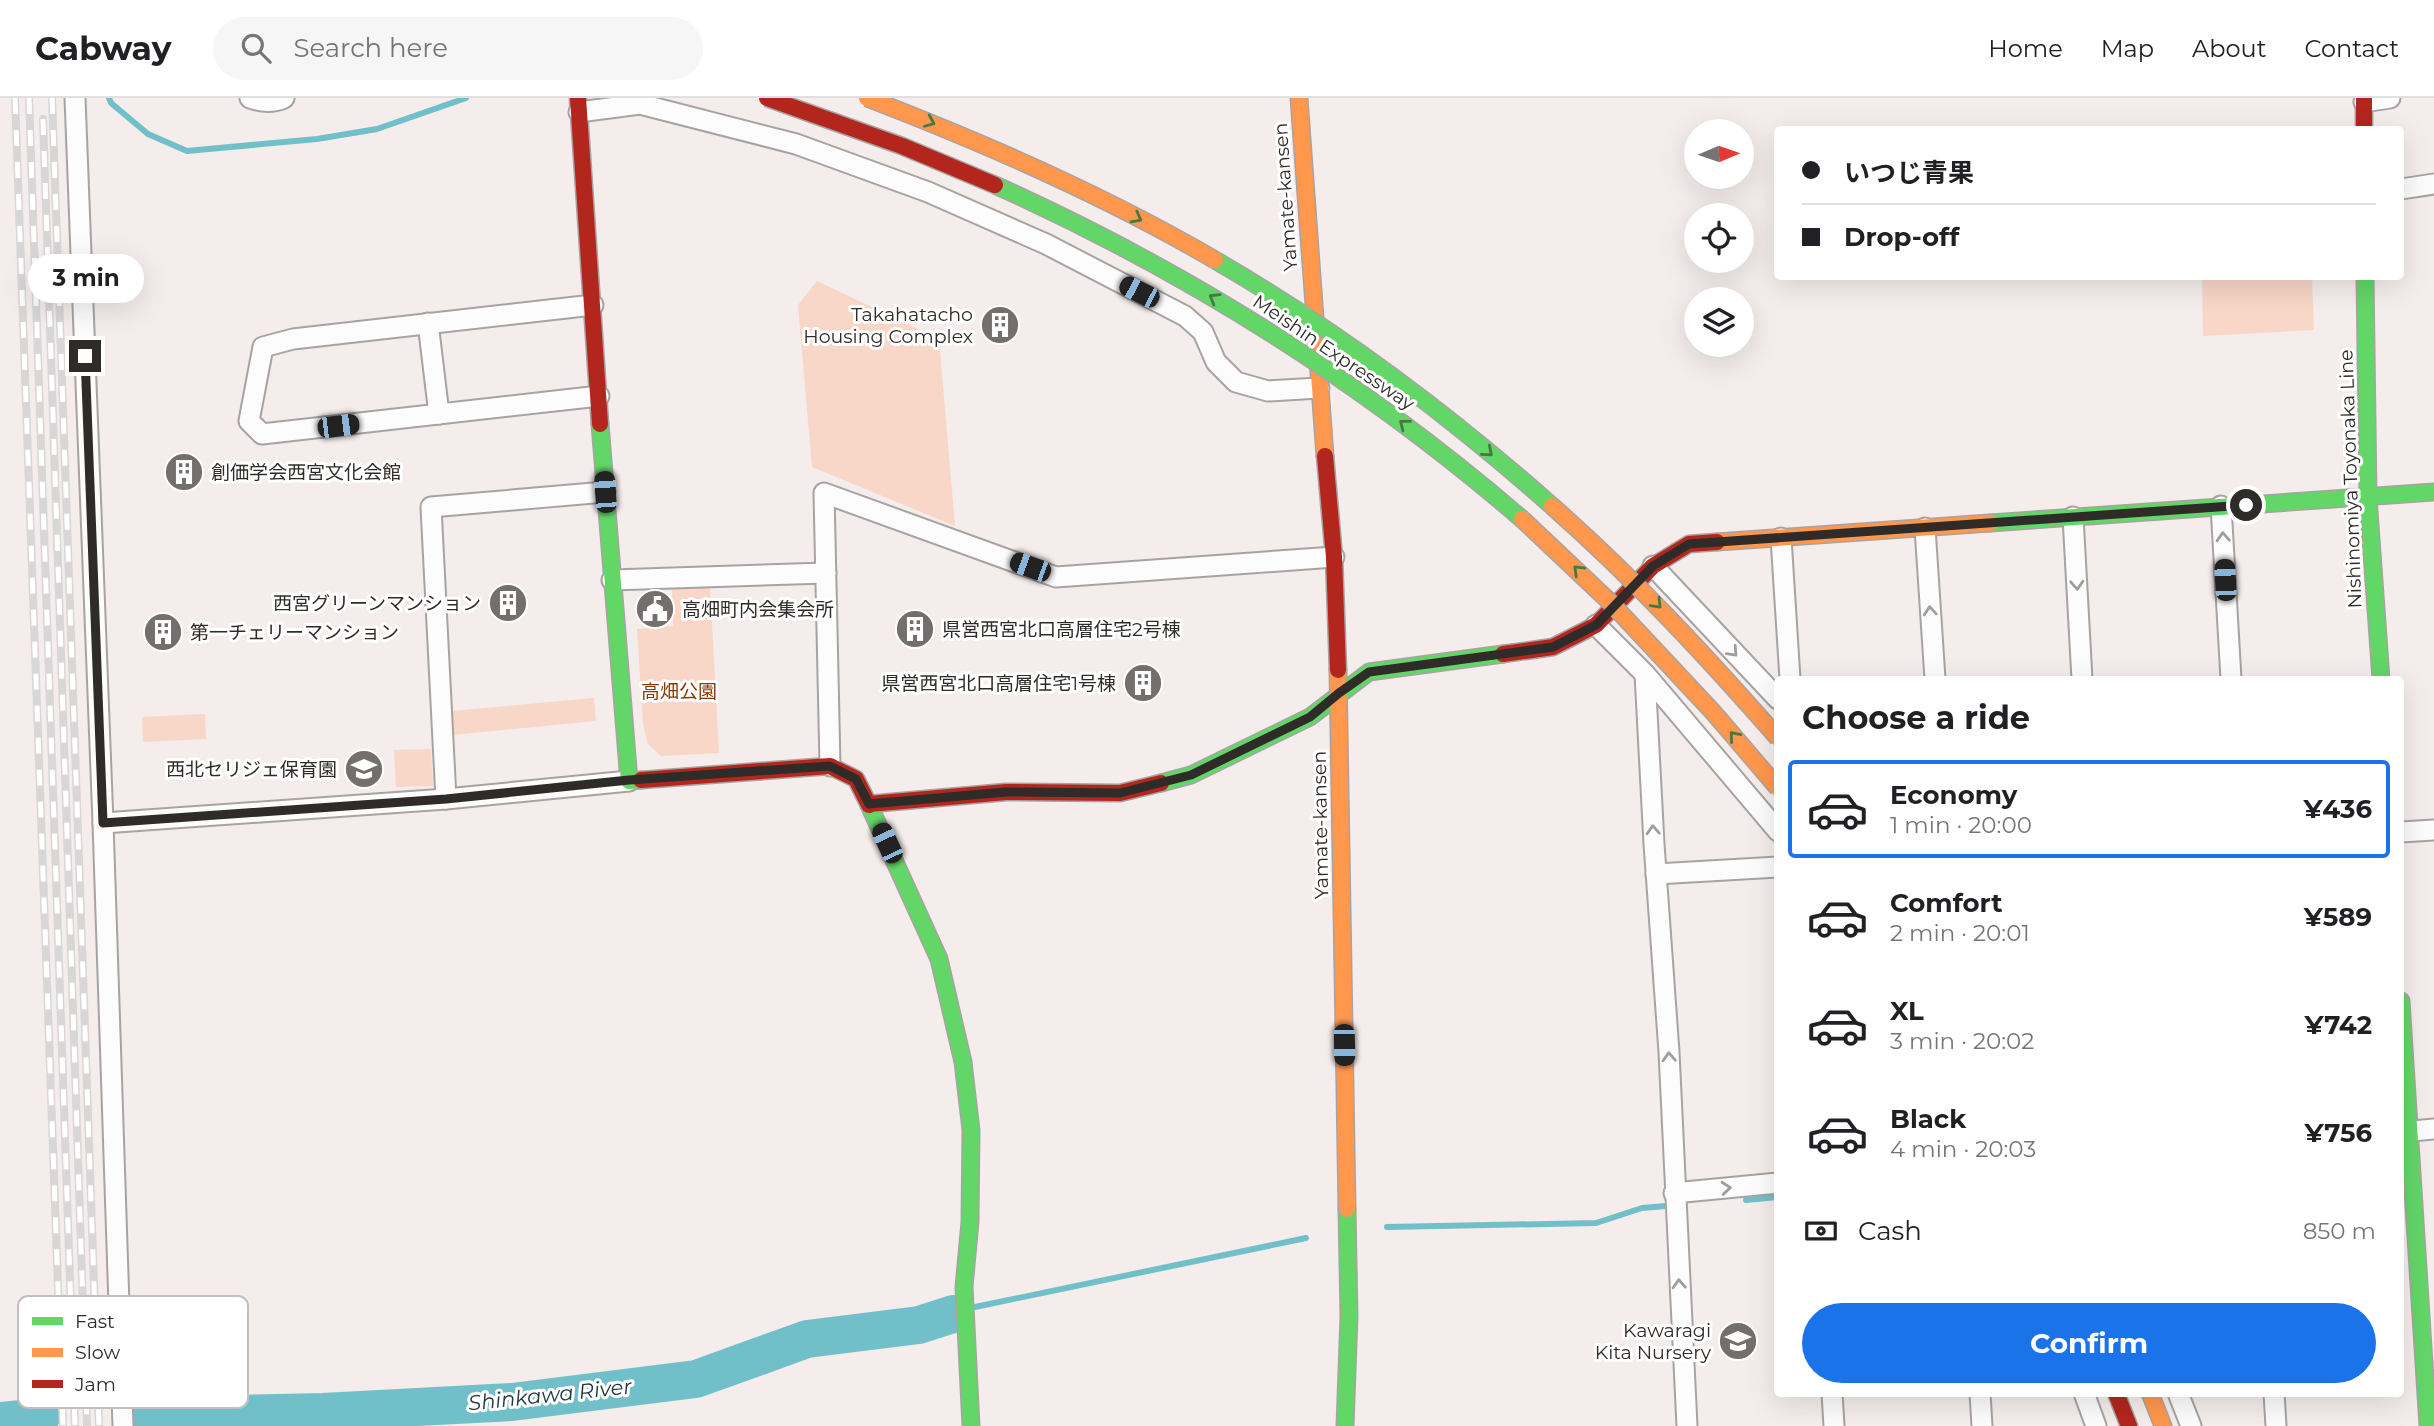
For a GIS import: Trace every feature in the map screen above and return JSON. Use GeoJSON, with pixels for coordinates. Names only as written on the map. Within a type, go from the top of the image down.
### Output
{"type":"FeatureCollection","features":[{"type":"Feature","properties":{"kind":"main road","name":"Meishin Expressway"},"geometry":{"type":"LineString","coordinates":[[766,98],[906,148],[1096,234],[1170,272],[1246,317],[1373,400],[1490,492],[1576,568],[1698,694],[1774,783]]}},
{"type":"Feature","properties":{"kind":"main road","name":"Meishin Expressway"},"geometry":{"type":"LineString","coordinates":[[867,98],[1024,162],[1172,236],[1258,286],[1386,372],[1461,429],[1604,552],[1726,677],[1774,733]]}},
{"type":"Feature","properties":{"kind":"main road","name":"Yamate-kansen"},"geometry":{"type":"LineString","coordinates":[[1299,98],[1319,388],[1334,557],[1339,693],[1349,1316],[1345,1426]]}},
{"type":"Feature","properties":{"kind":"main road"},"geometry":{"type":"LineString","coordinates":[[2364,100],[2364,126]]}},
{"type":"Feature","properties":{"kind":"main road"},"geometry":{"type":"LineString","coordinates":[[578,105],[605,492],[629,780],[830,766],[856,779],[939,959],[962,1062],[971,1130],[970,1223],[964,1287],[971,1426]]}},
{"type":"Feature","properties":{"kind":"main road","name":"Nishinomiya Toyonaka Line"},"geometry":{"type":"LineString","coordinates":[[2365,280],[2368,497],[2381,676]]}},
{"type":"Feature","properties":{"kind":"main road"},"geometry":{"type":"LineString","coordinates":[[869,804],[1006,792],[1120,793],[1191,775],[1310,717],[1369,672],[1553,647],[1596,625],[1653,566],[1689,544],[2434,492]]}},
{"type":"Feature","properties":{"kind":"main road"},"geometry":{"type":"LineString","coordinates":[[2404,1099],[2428,1426]]}},
{"type":"Feature","properties":{"kind":"main road"},"geometry":{"type":"LineString","coordinates":[[2118,1397],[2129,1426]]}},
{"type":"Feature","properties":{"kind":"main road"},"geometry":{"type":"LineString","coordinates":[[2151,1397],[2162,1426]]}},
{"type":"Feature","properties":{"kind":"street"},"geometry":{"type":"LineString","coordinates":[[75,98],[119,1296]]}},
{"type":"Feature","properties":{"kind":"street"},"geometry":{"type":"LineString","coordinates":[[250,98],[260,102],[284,98]]}},
{"type":"Feature","properties":{"kind":"street"},"geometry":{"type":"LineString","coordinates":[[2364,100],[2390,98]]}},
{"type":"Feature","properties":{"kind":"street"},"geometry":{"type":"LineString","coordinates":[[578,105],[640,104],[796,144],[928,192],[1046,244],[1185,316],[1203,332],[1216,362],[1236,382],[1268,391],[1319,388]]}},
{"type":"Feature","properties":{"kind":"street"},"geometry":{"type":"LineString","coordinates":[[2404,189],[2434,184]]}},
{"type":"Feature","properties":{"kind":"street"},"geometry":{"type":"LineString","coordinates":[[593,305],[293,339],[263,347],[249,421],[262,434],[599,396]]}},
{"type":"Feature","properties":{"kind":"street"},"geometry":{"type":"LineString","coordinates":[[428,323],[439,414]]}},
{"type":"Feature","properties":{"kind":"street"},"geometry":{"type":"LineString","coordinates":[[446,799],[431,507],[605,492]]}},
{"type":"Feature","properties":{"kind":"street"},"geometry":{"type":"LineString","coordinates":[[830,766],[824,493],[1056,577],[1334,557]]}},
{"type":"Feature","properties":{"kind":"street"},"geometry":{"type":"LineString","coordinates":[[2221,506],[2231,676]]}},
{"type":"Feature","properties":{"kind":"street"},"geometry":{"type":"LineString","coordinates":[[2073,517],[2082,676]]}},
{"type":"Feature","properties":{"kind":"street"},"geometry":{"type":"LineString","coordinates":[[1925,528],[1935,676]]}},
{"type":"Feature","properties":{"kind":"street"},"geometry":{"type":"LineString","coordinates":[[1781,538],[1790,676]]}},
{"type":"Feature","properties":{"kind":"street"},"geometry":{"type":"LineString","coordinates":[[1653,566],[1774,695]]}},
{"type":"Feature","properties":{"kind":"street"},"geometry":{"type":"LineString","coordinates":[[612,580],[826,573]]}},
{"type":"Feature","properties":{"kind":"street"},"geometry":{"type":"LineString","coordinates":[[1596,625],[1645,674],[1774,826]]}},
{"type":"Feature","properties":{"kind":"street"},"geometry":{"type":"LineString","coordinates":[[1645,674],[1669,1052],[1687,1426]]}},
{"type":"Feature","properties":{"kind":"street"},"geometry":{"type":"LineString","coordinates":[[103,823],[446,799],[629,780]]}},
{"type":"Feature","properties":{"kind":"street"},"geometry":{"type":"LineString","coordinates":[[2404,832],[2434,830]]}},
{"type":"Feature","properties":{"kind":"street"},"geometry":{"type":"LineString","coordinates":[[1656,874],[1774,867]]}},
{"type":"Feature","properties":{"kind":"street"},"geometry":{"type":"LineString","coordinates":[[2405,1131],[2434,1129]]}},
{"type":"Feature","properties":{"kind":"street"},"geometry":{"type":"LineString","coordinates":[[1674,1193],[1774,1183]]}},
{"type":"Feature","properties":{"kind":"street"},"geometry":{"type":"LineString","coordinates":[[1832,1397],[1835,1426]]}},
{"type":"Feature","properties":{"kind":"street"},"geometry":{"type":"LineString","coordinates":[[1980,1397],[1982,1426]]}},
{"type":"Feature","properties":{"kind":"street"},"geometry":{"type":"LineString","coordinates":[[2085,1397],[2096,1426]]}},
{"type":"Feature","properties":{"kind":"street"},"geometry":{"type":"LineString","coordinates":[[2180,1397],[2191,1426]]}},
{"type":"Feature","properties":{"kind":"street"},"geometry":{"type":"LineString","coordinates":[[2274,1397],[2276,1426]]}},
{"type":"Feature","properties":{"kind":"street"},"geometry":{"type":"LineString","coordinates":[[122,1408],[123,1426]]}},
{"type":"Feature","properties":{"kind":"green space"},"geometry":{"type":"Polygon","coordinates":[[[2202,280],[2312,280],[2314,330],[2203,336],[2202,280]]]}},
{"type":"Feature","properties":{"kind":"green space"},"geometry":{"type":"Polygon","coordinates":[[[817,281],[939,339],[955,526],[812,467],[798,305],[817,281]]]}},
{"type":"Feature","properties":{"kind":"green space","name":"高畑公園"},"geometry":{"type":"Polygon","coordinates":[[[710,585],[719,753],[661,756],[648,744],[643,724],[637,629],[673,626],[672,587],[710,585]]]}},
{"type":"Feature","properties":{"kind":"green space","name":"高畑公園"},"geometry":{"type":"Polygon","coordinates":[[[594,698],[596,721],[452,735],[451,711],[594,698]]]}},
{"type":"Feature","properties":{"kind":"green space"},"geometry":{"type":"Polygon","coordinates":[[[205,714],[206,739],[143,742],[142,717],[205,714]]]}},
{"type":"Feature","properties":{"kind":"green space"},"geometry":{"type":"Polygon","coordinates":[[[431,749],[433,786],[396,787],[394,750],[431,749]]]}},
{"type":"Feature","properties":{"kind":"waterway"},"geometry":{"type":"LineString","coordinates":[[109,98],[111,103],[148,134],[187,151],[317,139],[377,129],[466,98]]}},
{"type":"Feature","properties":{"kind":"waterway"},"geometry":{"type":"LineString","coordinates":[[1746,1200],[1774,1197]]}},
{"type":"Feature","properties":{"kind":"waterway"},"geometry":{"type":"LineString","coordinates":[[1387,1227],[1596,1223],[1642,1208],[1666,1206]]}},
{"type":"Feature","properties":{"kind":"waterway"},"geometry":{"type":"LineString","coordinates":[[975,1307],[1306,1238]]}},
{"type":"Feature","properties":{"kind":"waterway","name":"Shinkawa River"},"geometry":{"type":"LineString","coordinates":[[136,1416],[323,1412],[512,1402],[696,1379],[807,1339],[919,1325],[953,1314]]}},
{"type":"Feature","properties":{"kind":"waterway"},"geometry":{"type":"LineString","coordinates":[[136,1416],[136,1426]]}},
{"type":"Feature","properties":{"kind":"waterway","name":"Shinkawa River"},"geometry":{"type":"LineString","coordinates":[[0,1421],[41,1417]]}},
{"type":"Feature","properties":{"kind":"railway"},"geometry":{"type":"LineString","coordinates":[[15,98],[58,1296]]}},
{"type":"Feature","properties":{"kind":"railway"},"geometry":{"type":"LineString","coordinates":[[29,98],[70,1296]]}},
{"type":"Feature","properties":{"kind":"railway"},"geometry":{"type":"LineString","coordinates":[[52,98],[94,1296]]}},
{"type":"Feature","properties":{"kind":"railway"},"geometry":{"type":"LineString","coordinates":[[43,119],[83,1296]]}},
{"type":"Feature","properties":{"kind":"railway"},"geometry":{"type":"LineString","coordinates":[[62,1408],[63,1426]]}},
{"type":"Feature","properties":{"kind":"railway"},"geometry":{"type":"LineString","coordinates":[[74,1408],[75,1426]]}},
{"type":"Feature","properties":{"kind":"railway"},"geometry":{"type":"LineString","coordinates":[[86,1408],[87,1426]]}},
{"type":"Feature","properties":{"kind":"railway"},"geometry":{"type":"LineString","coordinates":[[98,1408],[99,1426]]}},
{"type":"Feature","properties":{"kind":"traffic: fast"},"geometry":{"type":"LineString","coordinates":[[995,185],[1136,254],[1270,333],[1399,421],[1522,519]]}},
{"type":"Feature","properties":{"kind":"traffic: fast"},"geometry":{"type":"LineString","coordinates":[[1215,260],[1304,315],[1390,374],[1472,438],[1552,506]]}},
{"type":"Feature","properties":{"kind":"traffic: fast"},"geometry":{"type":"LineString","coordinates":[[2365,280],[2368,497],[2381,676]]}},
{"type":"Feature","properties":{"kind":"traffic: fast"},"geometry":{"type":"LineString","coordinates":[[600,424],[629,781],[641,780]]}},
{"type":"Feature","properties":{"kind":"traffic: fast"},"geometry":{"type":"LineString","coordinates":[[1990,523],[2434,492]]}},
{"type":"Feature","properties":{"kind":"traffic: fast"},"geometry":{"type":"LineString","coordinates":[[1161,783],[1191,775],[1310,717],[1369,672],[1503,654]]}},
{"type":"Feature","properties":{"kind":"traffic: fast"},"geometry":{"type":"LineString","coordinates":[[869,805],[939,959],[963,1062],[971,1130],[970,1222],[964,1287],[971,1426]]}},
{"type":"Feature","properties":{"kind":"traffic: fast"},"geometry":{"type":"LineString","coordinates":[[2404,1048],[2428,1426]]}},
{"type":"Feature","properties":{"kind":"traffic: fast"},"geometry":{"type":"LineString","coordinates":[[1345,1426],[1349,1316],[1347,1209]]}},
{"type":"Feature","properties":{"kind":"traffic: slow"},"geometry":{"type":"LineString","coordinates":[[867,98],[1088,192],[1215,260]]}},
{"type":"Feature","properties":{"kind":"traffic: slow"},"geometry":{"type":"LineString","coordinates":[[1299,98],[1325,456]]}},
{"type":"Feature","properties":{"kind":"traffic: slow"},"geometry":{"type":"LineString","coordinates":[[1552,506],[1612,561],[1669,619],[1774,734]]}},
{"type":"Feature","properties":{"kind":"traffic: slow"},"geometry":{"type":"LineString","coordinates":[[1522,519],[1611,603],[1713,712],[1774,783]]}},
{"type":"Feature","properties":{"kind":"traffic: slow"},"geometry":{"type":"LineString","coordinates":[[1717,542],[1990,523]]}},
{"type":"Feature","properties":{"kind":"traffic: slow"},"geometry":{"type":"LineString","coordinates":[[1338,670],[1347,1209]]}},
{"type":"Feature","properties":{"kind":"traffic: slow"},"geometry":{"type":"LineString","coordinates":[[2152,1397],[2163,1426]]}},
{"type":"Feature","properties":{"kind":"traffic: jam"},"geometry":{"type":"LineString","coordinates":[[578,98],[600,424]]}},
{"type":"Feature","properties":{"kind":"traffic: jam"},"geometry":{"type":"LineString","coordinates":[[767,98],[902,146],[995,185]]}},
{"type":"Feature","properties":{"kind":"traffic: jam"},"geometry":{"type":"LineString","coordinates":[[2364,98],[2364,126]]}},
{"type":"Feature","properties":{"kind":"traffic: jam"},"geometry":{"type":"LineString","coordinates":[[1325,456],[1334,557],[1338,670]]}},
{"type":"Feature","properties":{"kind":"traffic: jam"},"geometry":{"type":"LineString","coordinates":[[1503,654],[1553,647],[1596,625],[1653,566],[1689,544],[1717,542]]}},
{"type":"Feature","properties":{"kind":"traffic: jam"},"geometry":{"type":"LineString","coordinates":[[641,780],[830,766],[856,779],[869,805]]}},
{"type":"Feature","properties":{"kind":"traffic: jam"},"geometry":{"type":"LineString","coordinates":[[869,804],[1006,792],[1120,793],[1161,783]]}},
{"type":"Feature","properties":{"kind":"traffic: jam"},"geometry":{"type":"LineString","coordinates":[[2118,1397],[2129,1426]]}},
{"type":"Feature","properties":{"kind":"place","name":"Takahatacho Housing Complex"},"geometry":{"type":"Point","coordinates":[1000,325]}},
{"type":"Feature","properties":{"kind":"place","name":"創価学会西宮文化会館"},"geometry":{"type":"Point","coordinates":[184,472]}},
{"type":"Feature","properties":{"kind":"place","name":"西宮グリーンマンション"},"geometry":{"type":"Point","coordinates":[508,603]}},
{"type":"Feature","properties":{"kind":"place","name":"高畑町内会集会所"},"geometry":{"type":"Point","coordinates":[655,609]}},
{"type":"Feature","properties":{"kind":"place","name":"県営西宮北口高層住宅2号棟"},"geometry":{"type":"Point","coordinates":[915,629]}},
{"type":"Feature","properties":{"kind":"place","name":"第一チェリーマンション"},"geometry":{"type":"Point","coordinates":[163,632]}},
{"type":"Feature","properties":{"kind":"place","name":"県営西宮北口高層住宅1号棟"},"geometry":{"type":"Point","coordinates":[1143,683]}},
{"type":"Feature","properties":{"kind":"place","name":"西北セリジェ保育園"},"geometry":{"type":"Point","coordinates":[364,769]}},
{"type":"Feature","properties":{"kind":"place","name":"Kawaragi Kita Nursery"},"geometry":{"type":"Point","coordinates":[1738,1341]}},
{"type":"Feature","properties":{"kind":"route"},"geometry":{"type":"LineString","coordinates":[[85,356],[103,823],[446,799],[629,780],[830,766],[856,779],[869,804],[1006,792],[1120,793],[1191,775],[1310,717],[1369,672],[1553,647],[1596,625],[1653,566],[1689,544],[2246,505]]}}]}
